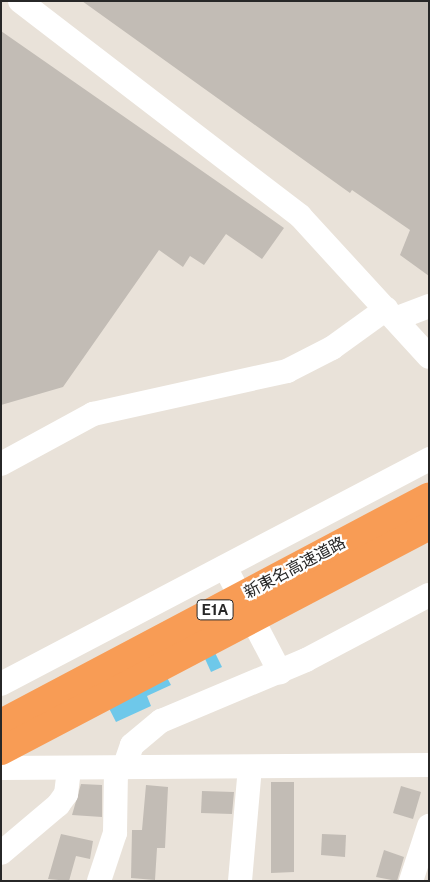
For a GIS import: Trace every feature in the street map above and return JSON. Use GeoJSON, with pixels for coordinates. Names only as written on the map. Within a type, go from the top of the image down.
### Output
{"type":"FeatureCollection","features":[{"type":"Feature","properties":{"kind":"highway","name":"新東名高速道路"},"geometry":{"type":"LineString","coordinates":[[1,723],[429,496]]}},
{"type":"Feature","properties":{"kind":"highway","name":"新東名高速道路"},"geometry":{"type":"LineString","coordinates":[[1,751],[429,526]]}},
{"type":"Feature","properties":{"kind":"street"},"geometry":{"type":"LineString","coordinates":[[20,1],[300,216],[429,357]]}},
{"type":"Feature","properties":{"kind":"street"},"geometry":{"type":"LineString","coordinates":[[1,464],[94,414],[287,371],[391,314],[429,306]]}},
{"type":"Feature","properties":{"kind":"street"},"geometry":{"type":"LineString","coordinates":[[1,684],[429,458]]}},
{"type":"Feature","properties":{"kind":"street"},"geometry":{"type":"LineString","coordinates":[[225,567],[280,672]]}},
{"type":"Feature","properties":{"kind":"street"},"geometry":{"type":"LineString","coordinates":[[99,881],[115,833],[120,768],[127,752],[149,728],[280,672],[429,595]]}},
{"type":"Feature","properties":{"kind":"street"},"geometry":{"type":"LineString","coordinates":[[1,768],[429,765]]}},
{"type":"Feature","properties":{"kind":"street"},"geometry":{"type":"LineString","coordinates":[[240,881],[250,767]]}},
{"type":"Feature","properties":{"kind":"street"},"geometry":{"type":"LineString","coordinates":[[1,853],[58,805],[66,794],[69,768]]}},
{"type":"Feature","properties":{"kind":"street"},"geometry":{"type":"LineString","coordinates":[[411,881],[429,826]]}},
{"type":"Feature","properties":{"kind":"water"},"geometry":{"type":"Polygon","coordinates":[[[193,608],[222,667],[211,672],[197,641],[193,608]]]}},
{"type":"Feature","properties":{"kind":"water"},"geometry":{"type":"Polygon","coordinates":[[[144,634],[171,685],[147,696],[151,706],[116,722],[87,665],[144,634]]]}},
{"type":"Feature","properties":{"kind":"building"},"geometry":{"type":"Polygon","coordinates":[[[82,1],[429,1],[429,276],[400,255],[410,230],[352,190],[350,193],[82,1]]]}},
{"type":"Feature","properties":{"kind":"building"},"geometry":{"type":"Polygon","coordinates":[[[1,31],[284,228],[262,259],[226,234],[204,265],[190,256],[183,267],[159,250],[63,387],[1,405],[1,31]]]}},
{"type":"Feature","properties":{"kind":"building"},"geometry":{"type":"Polygon","coordinates":[[[271,782],[294,782],[294,872],[271,873],[271,782]]]}},
{"type":"Feature","properties":{"kind":"building"},"geometry":{"type":"Polygon","coordinates":[[[81,784],[102,785],[102,817],[72,815],[81,784]]]}},
{"type":"Feature","properties":{"kind":"building"},"geometry":{"type":"Polygon","coordinates":[[[146,785],[168,787],[165,848],[157,848],[155,880],[131,878],[132,830],[142,830],[146,785]]]}},
{"type":"Feature","properties":{"kind":"building"},"geometry":{"type":"Polygon","coordinates":[[[401,786],[421,792],[413,819],[393,813],[401,786]]]}},
{"type":"Feature","properties":{"kind":"building"},"geometry":{"type":"Polygon","coordinates":[[[202,791],[234,792],[232,814],[201,813],[202,791]]]}},
{"type":"Feature","properties":{"kind":"building"},"geometry":{"type":"Polygon","coordinates":[[[61,834],[93,841],[90,859],[76,856],[69,881],[48,879],[61,834]]]}},
{"type":"Feature","properties":{"kind":"building"},"geometry":{"type":"Polygon","coordinates":[[[322,834],[346,835],[345,857],[321,855],[322,834]]]}},
{"type":"Feature","properties":{"kind":"building"},"geometry":{"type":"Polygon","coordinates":[[[384,850],[404,857],[397,881],[376,877],[384,850]]]}}]}
